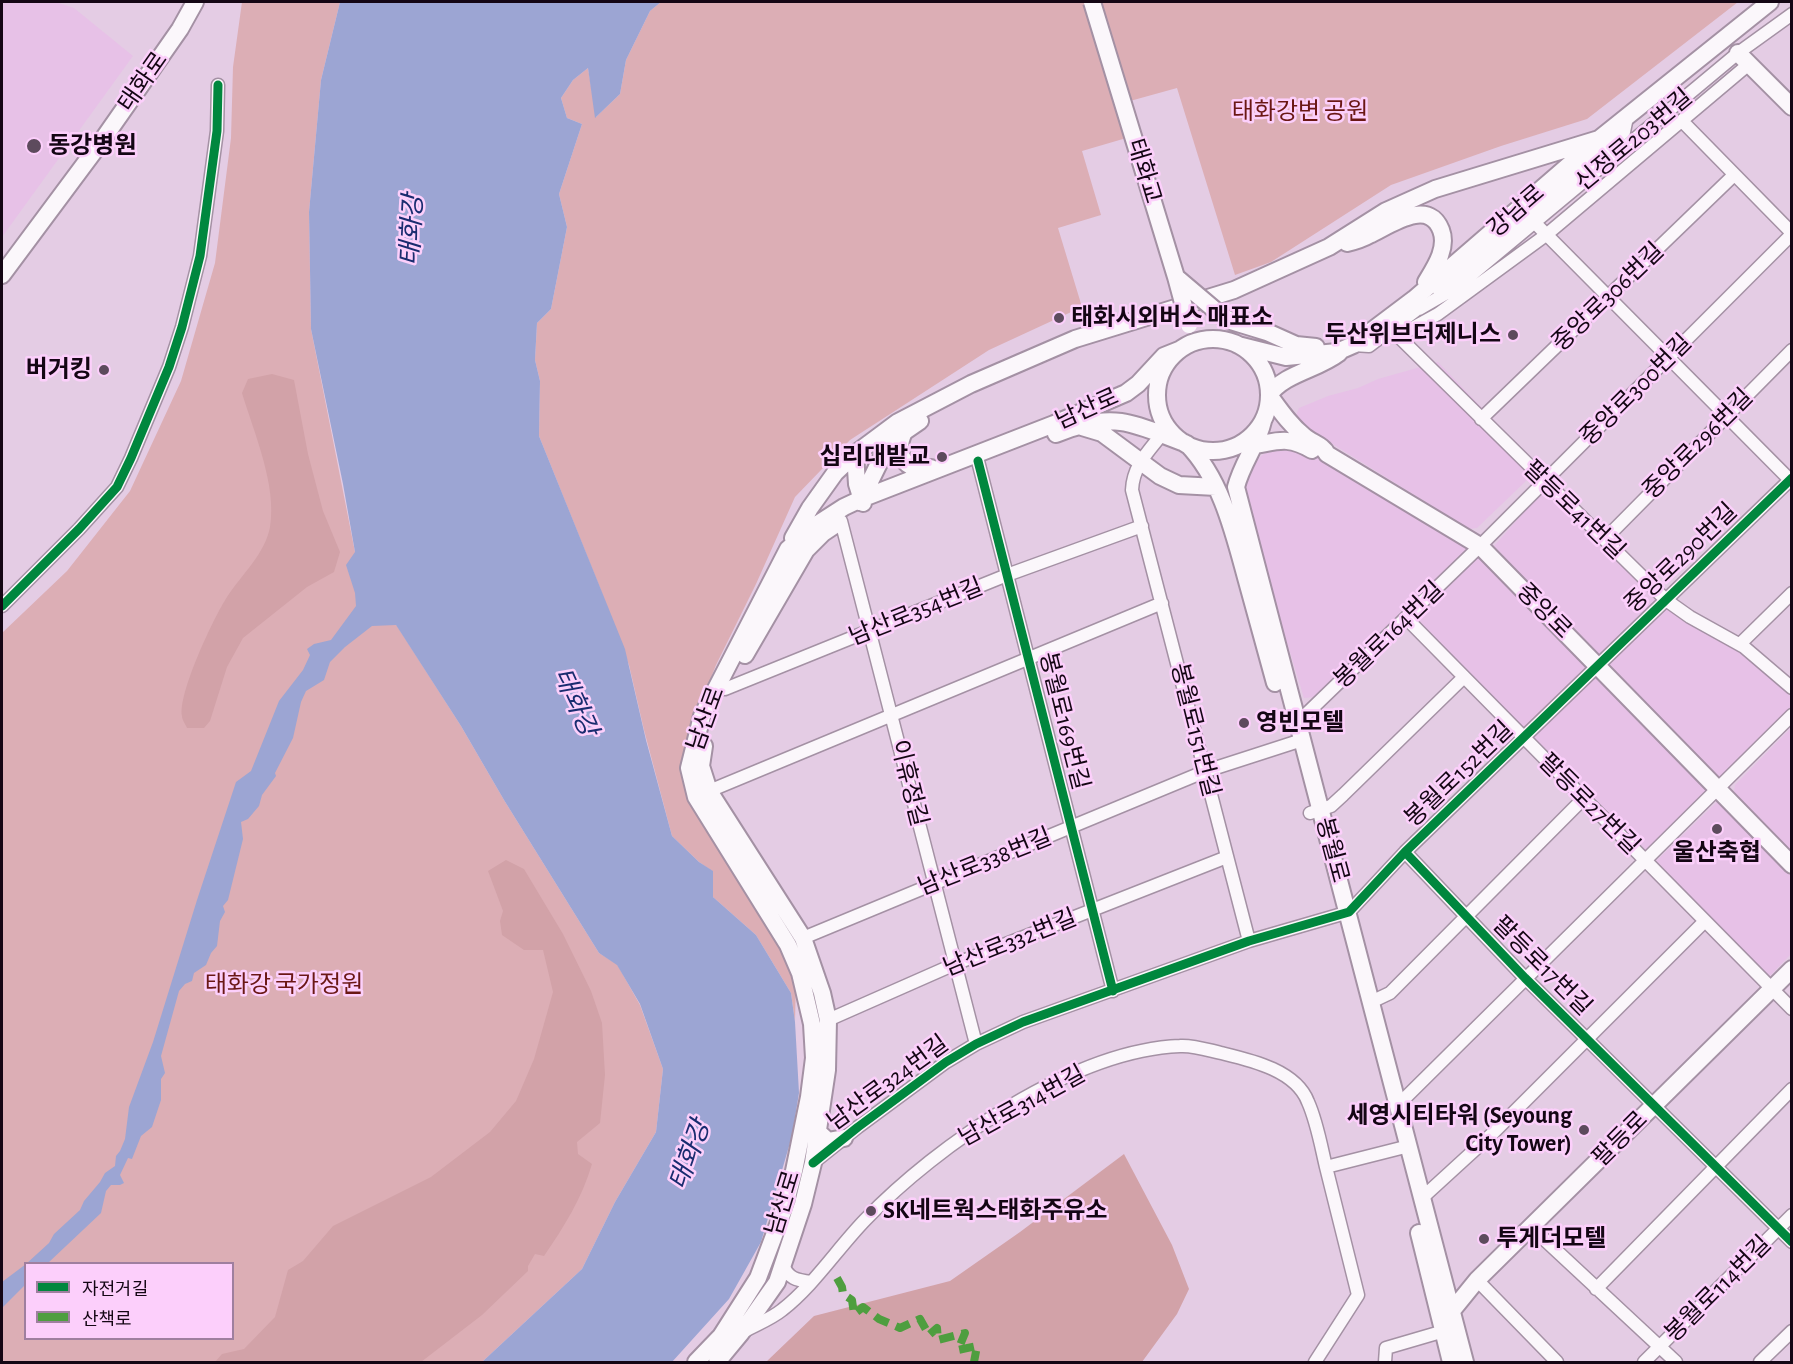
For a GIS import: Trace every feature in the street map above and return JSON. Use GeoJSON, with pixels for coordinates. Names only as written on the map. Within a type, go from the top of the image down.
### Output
{"type":"FeatureCollection","features":[{"type":"Feature","properties":{"kind":"main road","name":"태화로"},"geometry":{"type":"LineString","coordinates":[[2,275],[108,133],[180,29],[195,2]]}},
{"type":"Feature","properties":{"kind":"main road","name":"태화교"},"geometry":{"type":"LineString","coordinates":[[1092,2],[1194,342]]}},
{"type":"Feature","properties":{"kind":"main road","name":"강남로"},"geometry":{"type":"LineString","coordinates":[[1269,395],[1292,376],[1326,363],[1416,304],[1599,139],[1770,2]]}},
{"type":"Feature","properties":{"kind":"main road"},"geometry":{"type":"LineString","coordinates":[[1743,59],[1791,107]]}},
{"type":"Feature","properties":{"kind":"main road"},"geometry":{"type":"LineString","coordinates":[[788,549],[810,508],[835,473],[855,454],[898,422],[971,384],[1075,339],[1234,290],[1329,247],[1386,211],[1435,189],[1599,139]]}},
{"type":"Feature","properties":{"kind":"main road"},"geometry":{"type":"LineString","coordinates":[[1329,247],[1357,240],[1408,216],[1421,214],[1431,218],[1439,225],[1443,236],[1442,249],[1416,304]]}},
{"type":"Feature","properties":{"kind":"main road"},"geometry":{"type":"LineString","coordinates":[[1176,277],[1231,321],[1268,332],[1296,345],[1348,347]]}},
{"type":"Feature","properties":{"kind":"main road"},"geometry":{"type":"LineString","coordinates":[[1296,741],[1297,723],[1236,487],[1255,445],[1269,401],[1268,382],[1261,364],[1248,350],[1231,341],[1213,338],[1194,342],[1179,350],[1162,370],[1157,384],[1156,399],[1164,432],[1186,444],[1207,451],[1255,445],[1279,440],[1298,442],[1319,454],[1327,454]]}},
{"type":"Feature","properties":{"kind":"main road"},"geometry":{"type":"LineString","coordinates":[[1238,345],[1286,357],[1348,347]]}},
{"type":"Feature","properties":{"kind":"main road","name":"남산로"},"geometry":{"type":"LineString","coordinates":[[717,1362],[777,1282],[803,1204],[813,1163],[827,1070],[828,1020],[822,993],[803,938],[709,791],[701,766],[704,742],[725,689],[806,550],[823,533],[856,512],[867,502],[950,465],[1126,393],[1138,384],[1164,356],[1179,350]]}},
{"type":"Feature","properties":{"kind":"main road","name":"남산로"},"geometry":{"type":"LineString","coordinates":[[867,502],[884,453],[904,432],[951,405],[971,384]]}},
{"type":"Feature","properties":{"kind":"main road","name":"중앙로"},"geometry":{"type":"LineString","coordinates":[[1269,395],[1287,421],[1304,437],[1324,449],[1327,454],[1480,546],[1791,865]]}},
{"type":"Feature","properties":{"kind":"main road"},"geometry":{"type":"LineString","coordinates":[[1230,448],[1239,445],[1254,434],[1263,420]]}},
{"type":"Feature","properties":{"kind":"main road","name":"남산로"},"geometry":{"type":"LineString","coordinates":[[696,1362],[721,1336],[758,1278],[784,1209],[794,1171],[809,1097],[814,1058],[812,1024],[800,973],[788,945],[696,798],[689,768],[702,716],[788,549],[813,526],[844,507],[867,502],[1081,426],[1120,422],[1164,432]]}},
{"type":"Feature","properties":{"kind":"main road"},"geometry":{"type":"LineString","coordinates":[[1081,426],[1102,433],[1160,476],[1179,484],[1216,488]]}},
{"type":"Feature","properties":{"kind":"main road"},"geometry":{"type":"LineString","coordinates":[[904,432],[899,448],[901,456],[911,468],[919,470],[950,465]]}},
{"type":"Feature","properties":{"kind":"main road"},"geometry":{"type":"LineString","coordinates":[[1186,444],[1207,469],[1216,488],[1239,552],[1268,656],[1296,741],[1344,914],[1450,1323],[1451,1362]]}},
{"type":"Feature","properties":{"kind":"main road"},"geometry":{"type":"LineString","coordinates":[[855,454],[857,484],[867,502]]}},
{"type":"Feature","properties":{"kind":"main road","name":"봉월로"},"geometry":{"type":"LineString","coordinates":[[1344,914],[1371,1002],[1398,1105],[1403,1148],[1422,1198],[1450,1323],[1465,1362]]}},
{"type":"Feature","properties":{"kind":"main road","name":"팔등로"},"geometry":{"type":"LineString","coordinates":[[1450,1323],[1477,1280],[1791,969]]}},
{"type":"Feature","properties":{"kind":"main road"},"geometry":{"type":"LineString","coordinates":[[818,1132],[828,1141],[844,1138]]}},
{"type":"Feature","properties":{"kind":"street","name":"신정로203번길"},"geometry":{"type":"LineString","coordinates":[[1416,304],[1457,288],[1534,222],[1743,59],[1791,14]]}},
{"type":"Feature","properties":{"kind":"street"},"geometry":{"type":"LineString","coordinates":[[1382,337],[1398,336],[1438,314],[1546,235],[1682,122],[1743,59]]}},
{"type":"Feature","properties":{"kind":"street"},"geometry":{"type":"LineString","coordinates":[[2,606],[79,529],[117,487],[169,367],[184,321],[200,256],[217,131],[218,85]]}},
{"type":"Feature","properties":{"kind":"street"},"geometry":{"type":"LineString","coordinates":[[1348,347],[1369,346],[1382,337],[1416,304],[1624,132],[1627,117]]}},
{"type":"Feature","properties":{"kind":"street"},"geometry":{"type":"LineString","coordinates":[[1682,122],[1791,234]]}},
{"type":"Feature","properties":{"kind":"street","name":"중앙로306번길"},"geometry":{"type":"LineString","coordinates":[[1482,419],[1734,175]]}},
{"type":"Feature","properties":{"kind":"street"},"geometry":{"type":"LineString","coordinates":[[1534,222],[1791,480]]}},
{"type":"Feature","properties":{"kind":"street","name":"중앙로300번길"},"geometry":{"type":"LineString","coordinates":[[1480,546],[1791,234]]}},
{"type":"Feature","properties":{"kind":"street","name":"팔등로41번길"},"geometry":{"type":"LineString","coordinates":[[1398,336],[1666,600],[1690,617],[1740,644],[1765,663],[1791,688]]}},
{"type":"Feature","properties":{"kind":"street","name":"중앙로296번길"},"geometry":{"type":"LineString","coordinates":[[1605,539],[1791,350]]}},
{"type":"Feature","properties":{"kind":"street","name":"봉월로151번길"},"geometry":{"type":"LineString","coordinates":[[1164,432],[1137,466],[1132,479],[1132,490],[1249,941]]}},
{"type":"Feature","properties":{"kind":"street","name":"봉월로169번길"},"geometry":{"type":"LineString","coordinates":[[978,461],[1092,911],[1118,989]]}},
{"type":"Feature","properties":{"kind":"street","name":"중앙로290번길"},"geometry":{"type":"LineString","coordinates":[[1599,666],[1791,480]]}},
{"type":"Feature","properties":{"kind":"street","name":"이휴정길"},"geometry":{"type":"LineString","coordinates":[[845,519],[870,630],[976,1044]]}},
{"type":"Feature","properties":{"kind":"street","name":"남산로354번길"},"geometry":{"type":"LineString","coordinates":[[725,689],[1007,575],[1142,526]]}},
{"type":"Feature","properties":{"kind":"street","name":"봉월로164번길"},"geometry":{"type":"LineString","coordinates":[[1297,723],[1480,546]]}},
{"type":"Feature","properties":{"kind":"street"},"geometry":{"type":"LineString","coordinates":[[1740,644],[1791,593]]}},
{"type":"Feature","properties":{"kind":"street"},"geometry":{"type":"LineString","coordinates":[[709,791],[1162,603]]}},
{"type":"Feature","properties":{"kind":"street","name":"팔등로27번길"},"geometry":{"type":"LineString","coordinates":[[1406,618],[1791,1009]]}},
{"type":"Feature","properties":{"kind":"street","name":"봉월로152번길"},"geometry":{"type":"LineString","coordinates":[[1344,914],[1405,852],[1599,666]]}},
{"type":"Feature","properties":{"kind":"street"},"geometry":{"type":"LineString","coordinates":[[1316,812],[1330,806],[1350,788],[1464,677]]}},
{"type":"Feature","properties":{"kind":"street"},"geometry":{"type":"LineString","coordinates":[[1398,1105],[1718,790],[1791,715]]}},
{"type":"Feature","properties":{"kind":"street","name":"남산로338번길"},"geometry":{"type":"LineString","coordinates":[[803,938],[1206,771],[1296,741]]}},
{"type":"Feature","properties":{"kind":"street"},"geometry":{"type":"LineString","coordinates":[[1371,1002],[1390,993],[1465,915],[1584,798]]}},
{"type":"Feature","properties":{"kind":"street","name":"팔등로17번길"},"geometry":{"type":"LineString","coordinates":[[1405,852],[1525,978],[1791,1242]]}},
{"type":"Feature","properties":{"kind":"street","name":"남산로332번길"},"geometry":{"type":"LineString","coordinates":[[828,1020],[956,964],[1227,857]]}},
{"type":"Feature","properties":{"kind":"street"},"geometry":{"type":"LineString","coordinates":[[1249,941],[1344,914]]}},
{"type":"Feature","properties":{"kind":"street"},"geometry":{"type":"LineString","coordinates":[[1422,1198],[1492,1134],[1705,921]]}},
{"type":"Feature","properties":{"kind":"street","name":"남산로324번길"},"geometry":{"type":"LineString","coordinates":[[813,1163],[946,1062],[976,1044],[1023,1022],[1249,941]]}},
{"type":"Feature","properties":{"kind":"street","name":"남산로314번길"},"geometry":{"type":"LineString","coordinates":[[721,1336],[741,1333],[782,1311],[812,1282],[864,1220],[921,1168],[967,1134],[1023,1100],[1071,1075],[1125,1054],[1182,1045],[1253,1060],[1278,1071],[1299,1088],[1308,1100],[1358,1295],[1315,1362]]}},
{"type":"Feature","properties":{"kind":"street"},"geometry":{"type":"LineString","coordinates":[[1596,1289],[1791,1089]]}},
{"type":"Feature","properties":{"kind":"street"},"geometry":{"type":"LineString","coordinates":[[1326,1167],[1403,1148]]}},
{"type":"Feature","properties":{"kind":"street","name":"봉월로114번길"},"geometry":{"type":"LineString","coordinates":[[1644,1362],[1791,1215]]}},
{"type":"Feature","properties":{"kind":"street"},"geometry":{"type":"LineString","coordinates":[[1531,1227],[1676,1362]]}},
{"type":"Feature","properties":{"kind":"street"},"geometry":{"type":"LineString","coordinates":[[782,1264],[787,1274],[793,1279],[812,1282]]}},
{"type":"Feature","properties":{"kind":"street"},"geometry":{"type":"LineString","coordinates":[[1477,1280],[1557,1362]]}},
{"type":"Feature","properties":{"kind":"street"},"geometry":{"type":"LineString","coordinates":[[1385,1362],[1386,1348],[1450,1323]]}},
{"type":"Feature","properties":{"kind":"street"},"geometry":{"type":"LineString","coordinates":[[1760,1362],[1791,1331]]}},
{"type":"Feature","properties":{"kind":"shaded area","name":"동강병원"},"geometry":{"type":"Polygon","coordinates":[[[2,2],[56,2],[74,8],[133,56],[2,237],[2,2]]]}},
{"type":"Feature","properties":{"kind":"shaded area"},"geometry":{"type":"Polygon","coordinates":[[[1438,362],[1483,409],[1529,473],[1527,480],[1477,528],[1469,529],[1294,420],[1299,408],[1328,396],[1438,362]]]}},
{"type":"Feature","properties":{"kind":"shaded area"},"geometry":{"type":"Polygon","coordinates":[[[272,374],[294,380],[308,454],[323,511],[340,552],[334,572],[307,587],[243,638],[227,667],[210,721],[204,728],[187,728],[182,718],[182,705],[198,655],[221,607],[258,555],[270,527],[270,494],[267,477],[242,393],[248,379],[272,374]]]}},
{"type":"Feature","properties":{"kind":"shaded area"},"geometry":{"type":"Polygon","coordinates":[[[1284,446],[1312,454],[1472,549],[1315,697],[1304,698],[1240,489],[1245,475],[1259,458],[1270,449],[1284,446]]]}},
{"type":"Feature","properties":{"kind":"shaded area"},"geometry":{"type":"Polygon","coordinates":[[[1542,492],[1600,542],[1651,595],[1683,621],[1719,639],[1755,663],[1791,697],[1791,708],[1724,778],[1718,780],[1494,546],[1542,492]]]}},
{"type":"Feature","properties":{"kind":"shaded area"},"geometry":{"type":"Polygon","coordinates":[[[1479,557],[1709,790],[1646,853],[1415,620],[1479,557]]]}},
{"type":"Feature","properties":{"kind":"shaded area"},"geometry":{"type":"Polygon","coordinates":[[[1791,728],[1791,851],[1734,792],[1735,785],[1791,728]]]}},
{"type":"Feature","properties":{"kind":"shaded area"},"geometry":{"type":"Polygon","coordinates":[[[1719,800],[1791,875],[1791,954],[1768,978],[1655,862],[1719,800]]]}},
{"type":"Feature","properties":{"kind":"shaded area"},"geometry":{"type":"Polygon","coordinates":[[[506,860],[524,869],[563,934],[591,991],[602,1023],[605,1075],[600,1123],[577,1142],[578,1154],[592,1164],[578,1200],[565,1223],[544,1256],[535,1254],[528,1266],[528,1271],[482,1315],[421,1362],[215,1362],[222,1354],[244,1349],[275,1317],[288,1270],[303,1261],[333,1226],[431,1177],[490,1132],[516,1101],[534,1059],[553,992],[543,950],[524,950],[502,935],[500,921],[503,911],[488,871],[506,860]]]}},
{"type":"Feature","properties":{"kind":"shaded area"},"geometry":{"type":"Polygon","coordinates":[[[1124,1154],[1172,1245],[1189,1289],[1177,1314],[1142,1362],[766,1362],[814,1316],[950,1281],[1124,1154]]]}},
{"type":"Feature","properties":{"kind":"green space","name":"태화강 국가정원"},"geometry":{"type":"Polygon","coordinates":[[[242,2],[340,2],[321,80],[309,212],[311,329],[355,552],[392,618],[461,726],[599,953],[617,964],[640,1005],[663,1069],[656,1132],[615,1202],[582,1269],[482,1362],[2,1362],[2,633],[67,571],[130,491],[181,381],[215,263],[231,138],[233,67],[242,2]]]}},
{"type":"Feature","properties":{"kind":"green space","name":"태화강변 공원"},"geometry":{"type":"Polygon","coordinates":[[[661,2],[1738,2],[1587,119],[1501,146],[1391,185],[1271,262],[1235,275],[1177,88],[1130,101],[1140,134],[1082,151],[1101,215],[1058,228],[1082,307],[989,350],[850,440],[795,497],[716,665],[692,726],[696,797],[796,979],[795,1022],[791,993],[756,935],[713,897],[712,871],[672,836],[629,665],[539,436],[540,381],[535,360],[537,323],[551,309],[567,227],[559,194],[582,124],[567,118],[561,98],[573,80],[588,68],[596,117],[620,94],[626,60],[650,11],[661,2]]]}},
{"type":"Feature","properties":{"kind":"water","name":"태화강"},"geometry":{"type":"Polygon","coordinates":[[[340,2],[661,2],[650,11],[626,60],[620,94],[595,118],[588,68],[573,80],[561,98],[567,118],[582,124],[559,194],[567,227],[551,309],[537,323],[535,360],[540,381],[539,436],[625,649],[646,740],[672,836],[699,862],[713,871],[713,897],[756,935],[791,993],[799,1093],[792,1136],[761,1242],[729,1299],[672,1362],[482,1362],[582,1269],[615,1202],[656,1132],[663,1069],[640,1004],[617,965],[599,953],[461,726],[396,625],[372,626],[330,662],[324,680],[306,691],[301,702],[293,738],[275,773],[276,776],[262,795],[259,806],[248,819],[241,822],[243,839],[228,900],[223,906],[225,912],[220,921],[217,946],[206,965],[194,973],[192,981],[185,984],[179,991],[161,1056],[165,1073],[161,1079],[161,1100],[152,1127],[141,1136],[132,1159],[128,1158],[120,1175],[124,1183],[111,1185],[106,1191],[101,1213],[49,1262],[28,1262],[80,1210],[105,1173],[115,1166],[116,1156],[125,1139],[129,1107],[153,1042],[236,782],[251,771],[279,701],[303,670],[310,655],[307,649],[314,644],[331,640],[356,606],[355,593],[346,565],[355,552],[311,329],[309,212],[321,80],[340,2]]]}},
{"type":"Feature","properties":{"kind":"water"},"geometry":{"type":"Polygon","coordinates":[[[24,1266],[24,1286],[2,1308],[2,1282],[24,1266]]]}},
{"type":"Feature","properties":{"kind":"marked path"},"geometry":{"type":"LineString","coordinates":[[837,1278],[843,1294],[852,1300],[854,1314],[863,1307],[879,1319],[900,1328],[920,1319],[929,1335],[937,1328],[938,1340],[965,1333],[958,1350],[977,1346],[974,1362]]}},
{"type":"Feature","properties":{"kind":"cycle path"},"geometry":{"type":"LineString","coordinates":[[2,606],[79,529],[117,487],[169,367],[200,256],[217,131],[218,85]]}},
{"type":"Feature","properties":{"kind":"cycle path"},"geometry":{"type":"LineString","coordinates":[[978,461],[1113,991]]}},
{"type":"Feature","properties":{"kind":"cycle path"},"geometry":{"type":"LineString","coordinates":[[813,1163],[946,1062],[976,1044],[1023,1022],[1249,941],[1349,912],[1405,852],[1792,478]]}},
{"type":"Feature","properties":{"kind":"cycle path"},"geometry":{"type":"LineString","coordinates":[[1405,852],[1525,978],[1792,1242]]}},
{"type":"Feature","properties":{"kind":"place","name":"동강병원"},"geometry":{"type":"Point","coordinates":[34,146]}},
{"type":"Feature","properties":{"kind":"place","name":"태화시외버스 매표소"},"geometry":{"type":"Point","coordinates":[1059,318]}},
{"type":"Feature","properties":{"kind":"place","name":"두산위브더제니스"},"geometry":{"type":"Point","coordinates":[1513,335]}},
{"type":"Feature","properties":{"kind":"place","name":"버거킹"},"geometry":{"type":"Point","coordinates":[104,370]}},
{"type":"Feature","properties":{"kind":"place","name":"십리대밭교"},"geometry":{"type":"Point","coordinates":[942,457]}},
{"type":"Feature","properties":{"kind":"place","name":"영빈모텔"},"geometry":{"type":"Point","coordinates":[1244,723]}},
{"type":"Feature","properties":{"kind":"place","name":"울산축협"},"geometry":{"type":"Point","coordinates":[1717,829]}},
{"type":"Feature","properties":{"kind":"place","name":"세영시티타워 (Seyoung City Tower)"},"geometry":{"type":"Point","coordinates":[1584,1130]}},
{"type":"Feature","properties":{"kind":"place","name":"SK네트웍스태화주유소"},"geometry":{"type":"Point","coordinates":[871,1211]}},
{"type":"Feature","properties":{"kind":"place","name":"투게더모텔"},"geometry":{"type":"Point","coordinates":[1484,1239]}}]}
